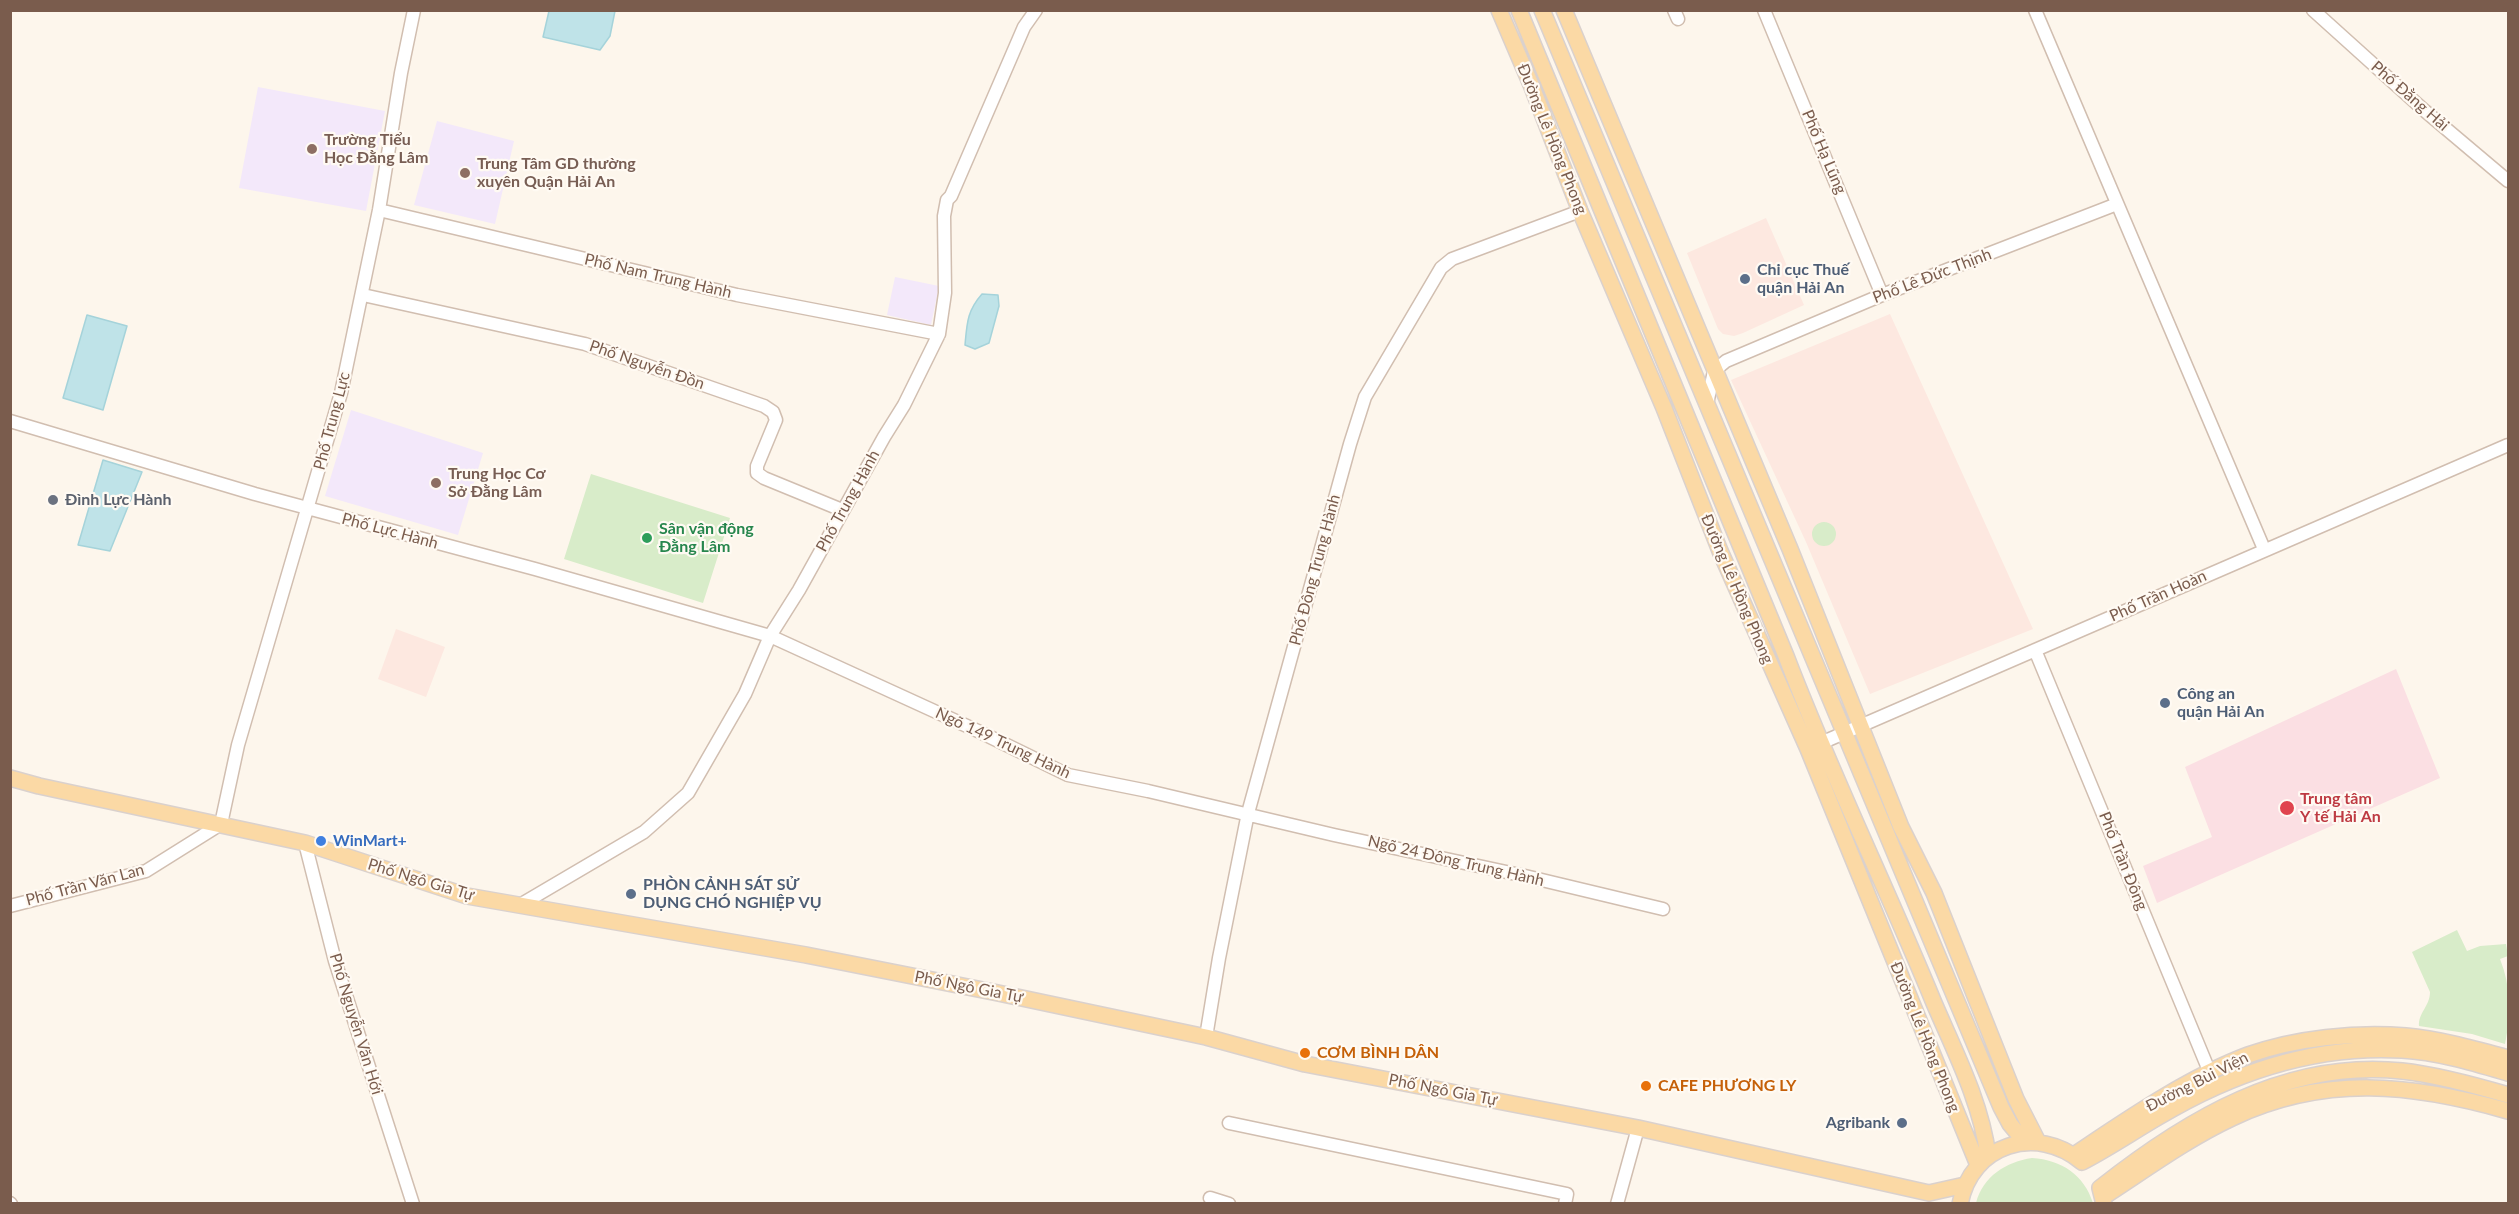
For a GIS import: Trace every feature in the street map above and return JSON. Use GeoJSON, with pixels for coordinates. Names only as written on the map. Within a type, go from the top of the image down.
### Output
{"type":"FeatureCollection","features":[{"type":"Feature","properties":{"kind":"main road","name":"Đường Lê Hồng Phong"},"geometry":{"type":"LineString","coordinates":[[1499,10],[1532,87],[1580,212],[1664,408],[1720,551],[1897,913],[1980,1113],[1983,1161]]}},
{"type":"Feature","properties":{"kind":"main road","name":"Đường Lê Hồng Phong"},"geometry":{"type":"LineString","coordinates":[[1519,10],[1551,82],[1786,656],[1814,746],[1983,1161]]}},
{"type":"Feature","properties":{"kind":"main road"},"geometry":{"type":"LineString","coordinates":[[1542,10],[2001,1107],[2010,1124],[2031,1142]]}},
{"type":"Feature","properties":{"kind":"main road"},"geometry":{"type":"LineString","coordinates":[[1564,10],[1790,549],[1901,827],[1934,893],[2031,1142]]}},
{"type":"Feature","properties":{"kind":"main road"},"geometry":{"type":"LineString","coordinates":[[1532,87],[1587,69]]}},
{"type":"Feature","properties":{"kind":"main road","name":"Phố Ngô Gia Tự"},"geometry":{"type":"LineString","coordinates":[[10,778],[305,843],[466,896],[806,954],[1206,1037],[1305,1064],[1638,1128],[1929,1193]]}},
{"type":"Feature","properties":{"kind":"main road","name":"Đường Bùi Viện"},"geometry":{"type":"LineString","coordinates":[[2078,1159],[2139,1111],[2210,1073],[2270,1048],[2337,1036],[2406,1036],[2470,1047],[2508,1058]]}},
{"type":"Feature","properties":{"kind":"main road"},"geometry":{"type":"LineString","coordinates":[[2270,1048],[2278,1062]]}},
{"type":"Feature","properties":{"kind":"main road","name":"Đường Bùi Viện"},"geometry":{"type":"LineString","coordinates":[[2078,1159],[2120,1142],[2161,1115],[2215,1087],[2278,1062],[2339,1051],[2403,1050],[2465,1061],[2508,1073]]}},
{"type":"Feature","properties":{"kind":"main road","name":"Đường Bùi Viện"},"geometry":{"type":"LineString","coordinates":[[2102,1196],[2171,1135],[2229,1103],[2283,1082],[2342,1070],[2401,1071],[2460,1082],[2508,1095]]}},
{"type":"Feature","properties":{"kind":"main road","name":"Đường Bùi Viện"},"geometry":{"type":"LineString","coordinates":[[2102,1196],[2232,1118],[2283,1099],[2346,1087],[2401,1088],[2459,1097],[2508,1111]]}},
{"type":"Feature","properties":{"kind":"main road"},"geometry":{"type":"LineString","coordinates":[[1960,1203],[1965,1185],[1983,1161],[2000,1149],[2031,1142],[2057,1146],[2078,1159]]}},
{"type":"Feature","properties":{"kind":"main road"},"geometry":{"type":"LineString","coordinates":[[1929,1193],[1965,1185]]}},
{"type":"Feature","properties":{"kind":"main road"},"geometry":{"type":"LineString","coordinates":[[1929,1193],[1942,1203]]}},
{"type":"Feature","properties":{"kind":"street","name":"Phố Trung Lực"},"geometry":{"type":"LineString","coordinates":[[221,824],[238,745],[341,393],[363,295],[414,10]]}},
{"type":"Feature","properties":{"kind":"street","name":"Phố Trung Hành"},"geometry":{"type":"LineString","coordinates":[[520,905],[644,831],[688,793],[745,694],[770,636],[799,590],[842,510],[904,405],[939,334],[945,292],[944,216],[947,200],[1024,27],[1036,10]]}},
{"type":"Feature","properties":{"kind":"street","name":"Phố Hạ Lũng"},"geometry":{"type":"LineString","coordinates":[[1764,10],[1882,295]]}},
{"type":"Feature","properties":{"kind":"street"},"geometry":{"type":"LineString","coordinates":[[2035,10],[2264,549]]}},
{"type":"Feature","properties":{"kind":"street","name":"Phố Đằng Hải"},"geometry":{"type":"LineString","coordinates":[[2313,10],[2425,111],[2508,181]]}},
{"type":"Feature","properties":{"kind":"street","name":"Phố Lê Đức Thịnh"},"geometry":{"type":"LineString","coordinates":[[1714,371],[1726,361],[1882,295],[2117,204]]}},
{"type":"Feature","properties":{"kind":"street","name":"Phố Nam Trung Hành"},"geometry":{"type":"LineString","coordinates":[[379,210],[725,292],[939,334]]}},
{"type":"Feature","properties":{"kind":"street","name":"Phố Đông Trung Hành"},"geometry":{"type":"LineString","coordinates":[[1206,1037],[1248,813],[1365,397],[1441,268],[1452,259],[1580,212]]}},
{"type":"Feature","properties":{"kind":"street","name":"Phố Nguyễn Đồn"},"geometry":{"type":"LineString","coordinates":[[363,295],[585,344],[764,405],[773,412],[776,420],[757,466],[757,473],[842,510]]}},
{"type":"Feature","properties":{"kind":"street"},"geometry":{"type":"LineString","coordinates":[[1707,404],[1714,371]]}},
{"type":"Feature","properties":{"kind":"street","name":"Phố Lực Hành"},"geometry":{"type":"LineString","coordinates":[[10,421],[308,509],[535,569],[770,636]]}},
{"type":"Feature","properties":{"kind":"street","name":"Phố Trần Hoàn"},"geometry":{"type":"LineString","coordinates":[[1814,746],[2508,445]]}},
{"type":"Feature","properties":{"kind":"street","name":"Ngõ 149 Trung Hành"},"geometry":{"type":"LineString","coordinates":[[770,636],[1068,775],[1248,813]]}},
{"type":"Feature","properties":{"kind":"street","name":"Phố Trần Đông"},"geometry":{"type":"LineString","coordinates":[[2035,650],[2210,1073]]}},
{"type":"Feature","properties":{"kind":"street","name":"Ngõ 24 Đông Trung Hành"},"geometry":{"type":"LineString","coordinates":[[1248,813],[1663,909]]}},
{"type":"Feature","properties":{"kind":"street","name":"Phố Trần Văn Lan"},"geometry":{"type":"LineString","coordinates":[[10,906],[146,870],[221,824]]}},
{"type":"Feature","properties":{"kind":"street","name":"Phố Nguyễn Văn Hới"},"geometry":{"type":"LineString","coordinates":[[305,843],[335,961],[413,1203]]}},
{"type":"Feature","properties":{"kind":"street"},"geometry":{"type":"LineString","coordinates":[[1228,1123],[1567,1194],[1565,1203]]}},
{"type":"Feature","properties":{"kind":"street"},"geometry":{"type":"LineString","coordinates":[[1617,1203],[1638,1128]]}},
{"type":"Feature","properties":{"kind":"street"},"geometry":{"type":"LineString","coordinates":[[1210,1198],[1229,1203]]}},
{"type":"Feature","properties":{"kind":"shaded area","name":"Trường Tiểu Học Đằng Lâm"},"geometry":{"type":"Polygon","coordinates":[[[258,87],[385,111],[366,211],[239,188],[258,87]]]}},
{"type":"Feature","properties":{"kind":"shaded area","name":"Trung Tâm GD thường xuyên Quận Hải An"},"geometry":{"type":"Polygon","coordinates":[[[437,121],[514,141],[495,224],[414,205],[437,121]]]}},
{"type":"Feature","properties":{"kind":"shaded area","name":"Chi cục Thuế quận Hải An"},"geometry":{"type":"Polygon","coordinates":[[[1766,218],[1804,305],[1743,333],[1734,336],[1723,334],[1718,329],[1687,253],[1766,218]]]}},
{"type":"Feature","properties":{"kind":"shaded area"},"geometry":{"type":"Polygon","coordinates":[[[895,277],[939,286],[931,325],[887,315],[895,277]]]}},
{"type":"Feature","properties":{"kind":"shaded area"},"geometry":{"type":"Polygon","coordinates":[[[1890,314],[2033,629],[1870,694],[1806,542],[1731,380],[1890,314]]]}},
{"type":"Feature","properties":{"kind":"shaded area"},"geometry":{"type":"Polygon","coordinates":[[[351,410],[483,453],[458,535],[325,496],[351,410]]]}},
{"type":"Feature","properties":{"kind":"shaded area"},"geometry":{"type":"Polygon","coordinates":[[[396,629],[445,647],[426,697],[378,679],[396,629]]]}},
{"type":"Feature","properties":{"kind":"shaded area","name":"Trung tâm Y tế Hải An"},"geometry":{"type":"Polygon","coordinates":[[[2396,669],[2440,778],[2157,903],[2143,866],[2212,837],[2185,767],[2396,669]]]}},
{"type":"Feature","properties":{"kind":"green space","name":"Sân vận động Đằng Lâm"},"geometry":{"type":"Polygon","coordinates":[[[591,474],[730,518],[703,603],[564,559],[591,474]]]}},
{"type":"Feature","properties":{"kind":"green space"},"geometry":{"type":"Polygon","coordinates":[[[1824,522],[1832,526],[1836,534],[1832,542],[1824,546],[1816,542],[1812,534],[1816,526],[1824,522]]]}},
{"type":"Feature","properties":{"kind":"green space"},"geometry":{"type":"Polygon","coordinates":[[[2457,930],[2467,951],[2480,946],[2506,944],[2508,956],[2500,959],[2504,969],[2509,1001],[2505,1044],[2472,1034],[2419,1026],[2420,1017],[2430,992],[2412,952],[2457,930]]]}},
{"type":"Feature","properties":{"kind":"green space"},"geometry":{"type":"Polygon","coordinates":[[[2032,1158],[2053,1162],[2070,1171],[2084,1184],[2093,1203],[1976,1203],[1984,1185],[1997,1172],[2013,1163],[2032,1158]]]}},
{"type":"Feature","properties":{"kind":"water"},"geometry":{"type":"Polygon","coordinates":[[[549,10],[615,11],[610,36],[600,50],[543,37],[549,10]]]}},
{"type":"Feature","properties":{"kind":"water"},"geometry":{"type":"Polygon","coordinates":[[[982,294],[998,295],[999,306],[989,343],[975,349],[965,345],[966,330],[971,312],[982,294]]]}},
{"type":"Feature","properties":{"kind":"water"},"geometry":{"type":"Polygon","coordinates":[[[87,315],[127,326],[103,410],[63,398],[87,315]]]}},
{"type":"Feature","properties":{"kind":"water"},"geometry":{"type":"Polygon","coordinates":[[[103,460],[142,472],[110,551],[78,545],[103,460]]]}},
{"type":"Feature","properties":{"kind":"place","name":"Trường Tiểu Học Đằng Lâm"},"geometry":{"type":"Point","coordinates":[312,149]}},
{"type":"Feature","properties":{"kind":"place","name":"Trung Tâm GD thường xuyên Quận Hải An"},"geometry":{"type":"Point","coordinates":[465,173]}},
{"type":"Feature","properties":{"kind":"place","name":"Chi cục Thuế quận Hải An"},"geometry":{"type":"Point","coordinates":[1745,279]}},
{"type":"Feature","properties":{"kind":"place","name":"Trung Học Cơ Sở Đằng Lâm"},"geometry":{"type":"Point","coordinates":[436,483]}},
{"type":"Feature","properties":{"kind":"place","name":"Đình Lực Hành"},"geometry":{"type":"Point","coordinates":[53,500]}},
{"type":"Feature","properties":{"kind":"place","name":"Sân vận động Đằng Lâm"},"geometry":{"type":"Point","coordinates":[647,538]}},
{"type":"Feature","properties":{"kind":"place","name":"Công an quận Hải An"},"geometry":{"type":"Point","coordinates":[2165,703]}},
{"type":"Feature","properties":{"kind":"place","name":"Trung tâm Y tế Hải An"},"geometry":{"type":"Point","coordinates":[2287,808]}},
{"type":"Feature","properties":{"kind":"place","name":"WinMart+"},"geometry":{"type":"Point","coordinates":[321,841]}},
{"type":"Feature","properties":{"kind":"place","name":"PHÒN CẢNH SÁT SỬ DỤNG CHÓ NGHIỆP VỤ"},"geometry":{"type":"Point","coordinates":[631,894]}},
{"type":"Feature","properties":{"kind":"place","name":"CƠM BÌNH DÂN"},"geometry":{"type":"Point","coordinates":[1305,1053]}},
{"type":"Feature","properties":{"kind":"place","name":"CAFE PHƯƠNG LY"},"geometry":{"type":"Point","coordinates":[1646,1086]}},
{"type":"Feature","properties":{"kind":"place","name":"Agribank"},"geometry":{"type":"Point","coordinates":[1902,1123]}}]}
